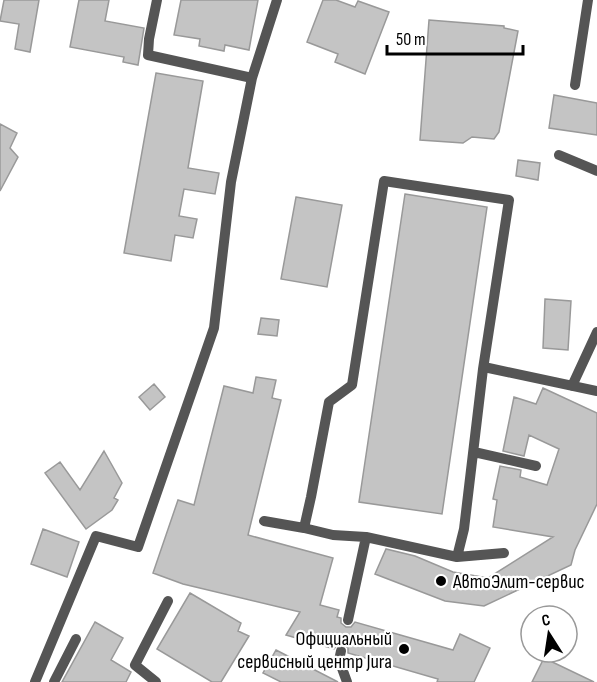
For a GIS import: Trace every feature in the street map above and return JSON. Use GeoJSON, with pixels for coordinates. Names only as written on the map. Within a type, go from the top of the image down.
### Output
{"type":"FeatureCollection","features":[{"type":"Feature","properties":{"kind":"lane"},"geometry":{"type":"LineString","coordinates":[[157,0],[148,55],[252,78]]}},
{"type":"Feature","properties":{"kind":"lane"},"geometry":{"type":"LineString","coordinates":[[35,682],[96,536],[138,547],[214,328],[231,182],[252,78],[277,0]]}},
{"type":"Feature","properties":{"kind":"lane"},"geometry":{"type":"LineString","coordinates":[[575,86],[588,0]]}},
{"type":"Feature","properties":{"kind":"lane"},"geometry":{"type":"LineString","coordinates":[[559,155],[597,171]]}},
{"type":"Feature","properties":{"kind":"lane"},"geometry":{"type":"LineString","coordinates":[[304,528],[329,402],[352,385],[384,180],[509,200],[484,366],[464,529],[457,557]]}},
{"type":"Feature","properties":{"kind":"lane"},"geometry":{"type":"LineString","coordinates":[[573,386],[597,332]]}},
{"type":"Feature","properties":{"kind":"lane"},"geometry":{"type":"LineString","coordinates":[[484,366],[597,391]]}},
{"type":"Feature","properties":{"kind":"lane"},"geometry":{"type":"LineString","coordinates":[[474,452],[536,466]]}},
{"type":"Feature","properties":{"kind":"lane"},"geometry":{"type":"LineString","coordinates":[[264,521],[333,535],[366,537],[457,557],[504,553]]}},
{"type":"Feature","properties":{"kind":"lane"},"geometry":{"type":"LineString","coordinates":[[348,620],[366,537]]}},
{"type":"Feature","properties":{"kind":"lane"},"geometry":{"type":"LineString","coordinates":[[156,682],[135,665],[168,601]]}},
{"type":"Feature","properties":{"kind":"lane"},"geometry":{"type":"LineString","coordinates":[[54,682],[76,639]]}},
{"type":"Feature","properties":{"kind":"lane"},"geometry":{"type":"LineString","coordinates":[[341,651],[339,660],[346,682]]}},
{"type":"Feature","properties":{"kind":"building"},"geometry":{"type":"Polygon","coordinates":[[[4,0],[39,0],[30,52],[15,49],[19,24],[0,21],[4,0]]]}},
{"type":"Feature","properties":{"kind":"building"},"geometry":{"type":"Polygon","coordinates":[[[79,0],[109,0],[105,21],[144,28],[138,65],[123,62],[124,57],[70,47],[79,0]]]}},
{"type":"Feature","properties":{"kind":"building"},"geometry":{"type":"Polygon","coordinates":[[[181,0],[258,0],[249,50],[225,45],[224,51],[199,46],[200,39],[174,35],[181,0]]]}},
{"type":"Feature","properties":{"kind":"building"},"geometry":{"type":"Polygon","coordinates":[[[323,0],[336,0],[355,7],[358,1],[389,12],[365,74],[335,62],[338,54],[307,42],[323,0]]]}},
{"type":"Feature","properties":{"kind":"building"},"geometry":{"type":"Polygon","coordinates":[[[429,20],[504,26],[504,28],[518,31],[499,132],[494,139],[472,137],[463,143],[420,140],[429,20]]]}},
{"type":"Feature","properties":{"kind":"building"},"geometry":{"type":"Polygon","coordinates":[[[156,73],[203,81],[188,168],[219,173],[215,194],[184,189],[179,216],[197,219],[193,238],[175,235],[171,261],[124,253],[156,73]]]}},
{"type":"Feature","properties":{"kind":"building"},"geometry":{"type":"Polygon","coordinates":[[[554,95],[597,103],[597,135],[549,128],[554,95]]]}},
{"type":"Feature","properties":{"kind":"building"},"geometry":{"type":"Polygon","coordinates":[[[0,124],[17,133],[10,148],[18,157],[0,191],[0,124]]]}},
{"type":"Feature","properties":{"kind":"building"},"geometry":{"type":"Polygon","coordinates":[[[518,160],[540,163],[538,180],[516,176],[518,160]]]}},
{"type":"Feature","properties":{"kind":"building"},"geometry":{"type":"Polygon","coordinates":[[[405,194],[487,207],[442,514],[359,502],[405,194]]]}},
{"type":"Feature","properties":{"kind":"building"},"geometry":{"type":"Polygon","coordinates":[[[296,197],[342,205],[327,287],[281,279],[296,197]]]}},
{"type":"Feature","properties":{"kind":"building"},"geometry":{"type":"Polygon","coordinates":[[[545,299],[571,301],[568,350],[543,348],[545,299]]]}},
{"type":"Feature","properties":{"kind":"building"},"geometry":{"type":"Polygon","coordinates":[[[261,318],[279,320],[277,336],[258,334],[261,318]]]}},
{"type":"Feature","properties":{"kind":"building"},"geometry":{"type":"Polygon","coordinates":[[[256,377],[276,380],[272,398],[281,400],[248,535],[333,558],[320,605],[339,610],[337,617],[341,618],[341,623],[346,627],[351,627],[355,622],[453,650],[460,634],[490,648],[474,682],[437,682],[438,679],[348,653],[348,648],[343,644],[338,644],[334,649],[286,635],[300,612],[183,584],[153,573],[178,500],[194,505],[224,386],[253,393],[256,377]]]}},
{"type":"Feature","properties":{"kind":"building"},"geometry":{"type":"Polygon","coordinates":[[[154,384],[165,397],[150,410],[139,397],[154,384]]]}},
{"type":"Feature","properties":{"kind":"building"},"geometry":{"type":"Polygon","coordinates":[[[543,388],[597,413],[597,504],[575,550],[571,565],[484,606],[445,601],[375,574],[386,549],[415,556],[453,572],[488,578],[553,537],[493,527],[497,500],[493,499],[500,466],[521,470],[520,477],[547,485],[559,449],[529,435],[524,456],[503,451],[514,397],[536,404],[543,388]]]}},
{"type":"Feature","properties":{"kind":"building"},"geometry":{"type":"Polygon","coordinates":[[[104,451],[122,483],[114,498],[118,500],[112,510],[86,529],[45,473],[60,462],[80,490],[104,451]]]}},
{"type":"Feature","properties":{"kind":"building"},"geometry":{"type":"Polygon","coordinates":[[[43,529],[79,542],[67,577],[31,564],[43,529]]]}},
{"type":"Feature","properties":{"kind":"building"},"geometry":{"type":"Polygon","coordinates":[[[190,593],[241,623],[238,631],[249,636],[221,682],[212,682],[157,649],[190,593]]]}},
{"type":"Feature","properties":{"kind":"building"},"geometry":{"type":"Polygon","coordinates":[[[95,622],[123,638],[111,660],[131,672],[126,682],[62,682],[95,622]]]}},
{"type":"Feature","properties":{"kind":"building"},"geometry":{"type":"Polygon","coordinates":[[[276,650],[338,682],[281,682],[263,673],[276,650]]]}},
{"type":"Feature","properties":{"kind":"building"},"geometry":{"type":"Polygon","coordinates":[[[541,664],[556,664],[594,682],[532,682],[541,664]]]}},
{"type":"Feature","properties":{"kind":"place","name":"АвтоЭлит-сервис"},"geometry":{"type":"Point","coordinates":[441,581]}},
{"type":"Feature","properties":{"kind":"place","name":"Официальный сервисный центр Jura"},"geometry":{"type":"Point","coordinates":[404,649]}}]}
